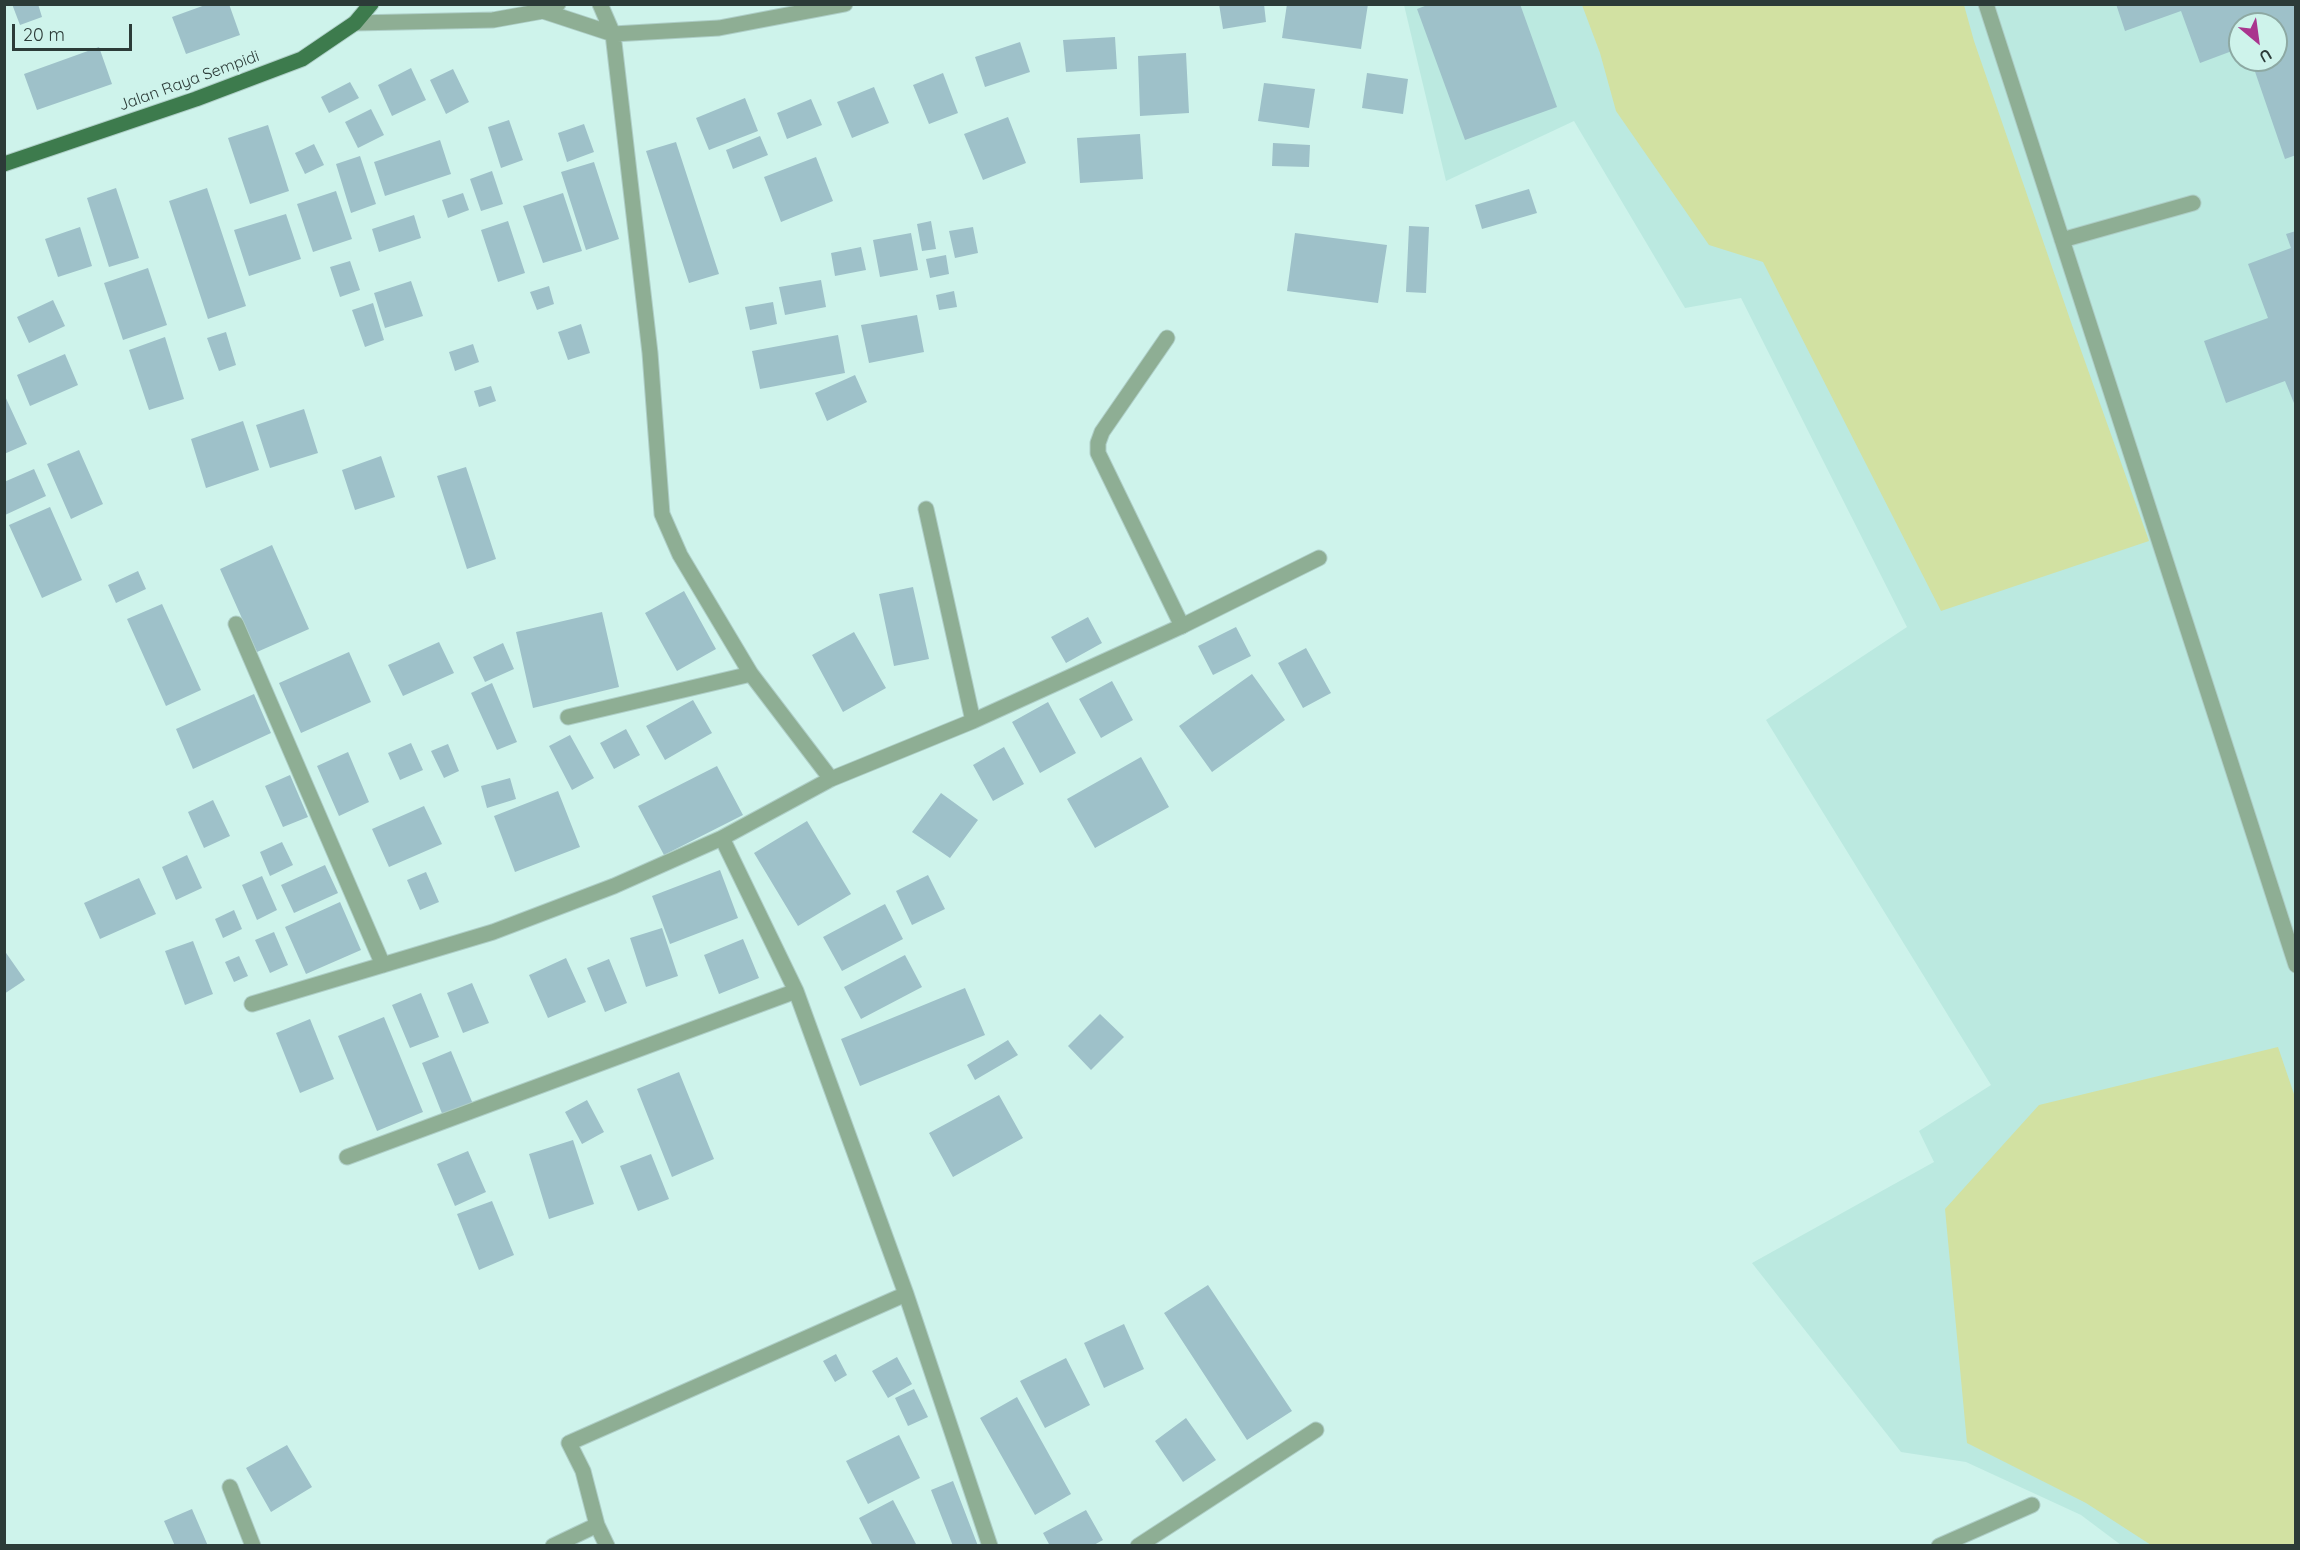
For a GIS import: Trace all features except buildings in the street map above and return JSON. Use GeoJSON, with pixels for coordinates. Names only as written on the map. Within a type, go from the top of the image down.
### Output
{"type":"FeatureCollection","features":[{"type":"Feature","properties":{"kind":"main road","name":"Jalan Raya Sempidi"},"geometry":{"type":"LineString","coordinates":[[4,164],[196,99],[302,59],[355,23],[371,4]]}},
{"type":"Feature","properties":{"kind":"street"},"geometry":{"type":"LineString","coordinates":[[355,23],[494,20],[543,11],[558,4]]}},
{"type":"Feature","properties":{"kind":"street"},"geometry":{"type":"LineString","coordinates":[[600,4],[613,34],[650,352],[662,514],[681,555],[750,674],[831,779]]}},
{"type":"Feature","properties":{"kind":"street"},"geometry":{"type":"LineString","coordinates":[[543,11],[613,34],[719,28],[845,4]]}},
{"type":"Feature","properties":{"kind":"street"},"geometry":{"type":"LineString","coordinates":[[1986,4],[2295,965]]}},
{"type":"Feature","properties":{"kind":"street"},"geometry":{"type":"LineString","coordinates":[[2062,240],[2193,203]]}},
{"type":"Feature","properties":{"kind":"street"},"geometry":{"type":"LineString","coordinates":[[1167,338],[1102,432],[1098,443],[1098,453],[1182,626]]}},
{"type":"Feature","properties":{"kind":"street"},"geometry":{"type":"LineString","coordinates":[[926,509],[973,721]]}},
{"type":"Feature","properties":{"kind":"street"},"geometry":{"type":"LineString","coordinates":[[252,1004],[493,932],[614,886],[722,838],[831,779],[973,721],[1182,626],[1319,558]]}},
{"type":"Feature","properties":{"kind":"street"},"geometry":{"type":"LineString","coordinates":[[236,624],[383,965]]}},
{"type":"Feature","properties":{"kind":"street"},"geometry":{"type":"LineString","coordinates":[[568,717],[750,674]]}},
{"type":"Feature","properties":{"kind":"street"},"geometry":{"type":"LineString","coordinates":[[722,838],[796,990],[906,1294],[990,1545]]}},
{"type":"Feature","properties":{"kind":"street"},"geometry":{"type":"LineString","coordinates":[[347,1157],[796,990]]}},
{"type":"Feature","properties":{"kind":"street"},"geometry":{"type":"LineString","coordinates":[[607,1545],[597,1525],[583,1471],[568,1443],[906,1294]]}},
{"type":"Feature","properties":{"kind":"street"},"geometry":{"type":"LineString","coordinates":[[1138,1545],[1316,1430]]}},
{"type":"Feature","properties":{"kind":"street"},"geometry":{"type":"LineString","coordinates":[[230,1487],[253,1545]]}},
{"type":"Feature","properties":{"kind":"street"},"geometry":{"type":"LineString","coordinates":[[1939,1545],[2032,1505]]}},
{"type":"Feature","properties":{"kind":"street"},"geometry":{"type":"LineString","coordinates":[[553,1545],[597,1525]]}},
{"type":"Feature","properties":{"kind":"shaded area"},"geometry":{"type":"Polygon","coordinates":[[[1404,5],[2295,5],[2295,1545],[2121,1545],[2081,1515],[1966,1462],[1901,1452],[1752,1263],[1934,1162],[1919,1131],[1991,1085],[1766,720],[1907,627],[1741,298],[1685,308],[1574,121],[1446,181],[1404,5]]]}},
{"type":"Feature","properties":{"kind":"green space"},"geometry":{"type":"Polygon","coordinates":[[[1582,5],[1964,5],[1974,41],[2072,325],[2149,541],[1941,611],[1763,262],[1709,245],[1616,111],[1600,53],[1582,5]]]}},
{"type":"Feature","properties":{"kind":"green space"},"geometry":{"type":"Polygon","coordinates":[[[2278,1047],[2296,1100],[2295,1545],[2151,1545],[2086,1503],[1967,1443],[1945,1209],[2039,1105],[2278,1047]]]}}]}
